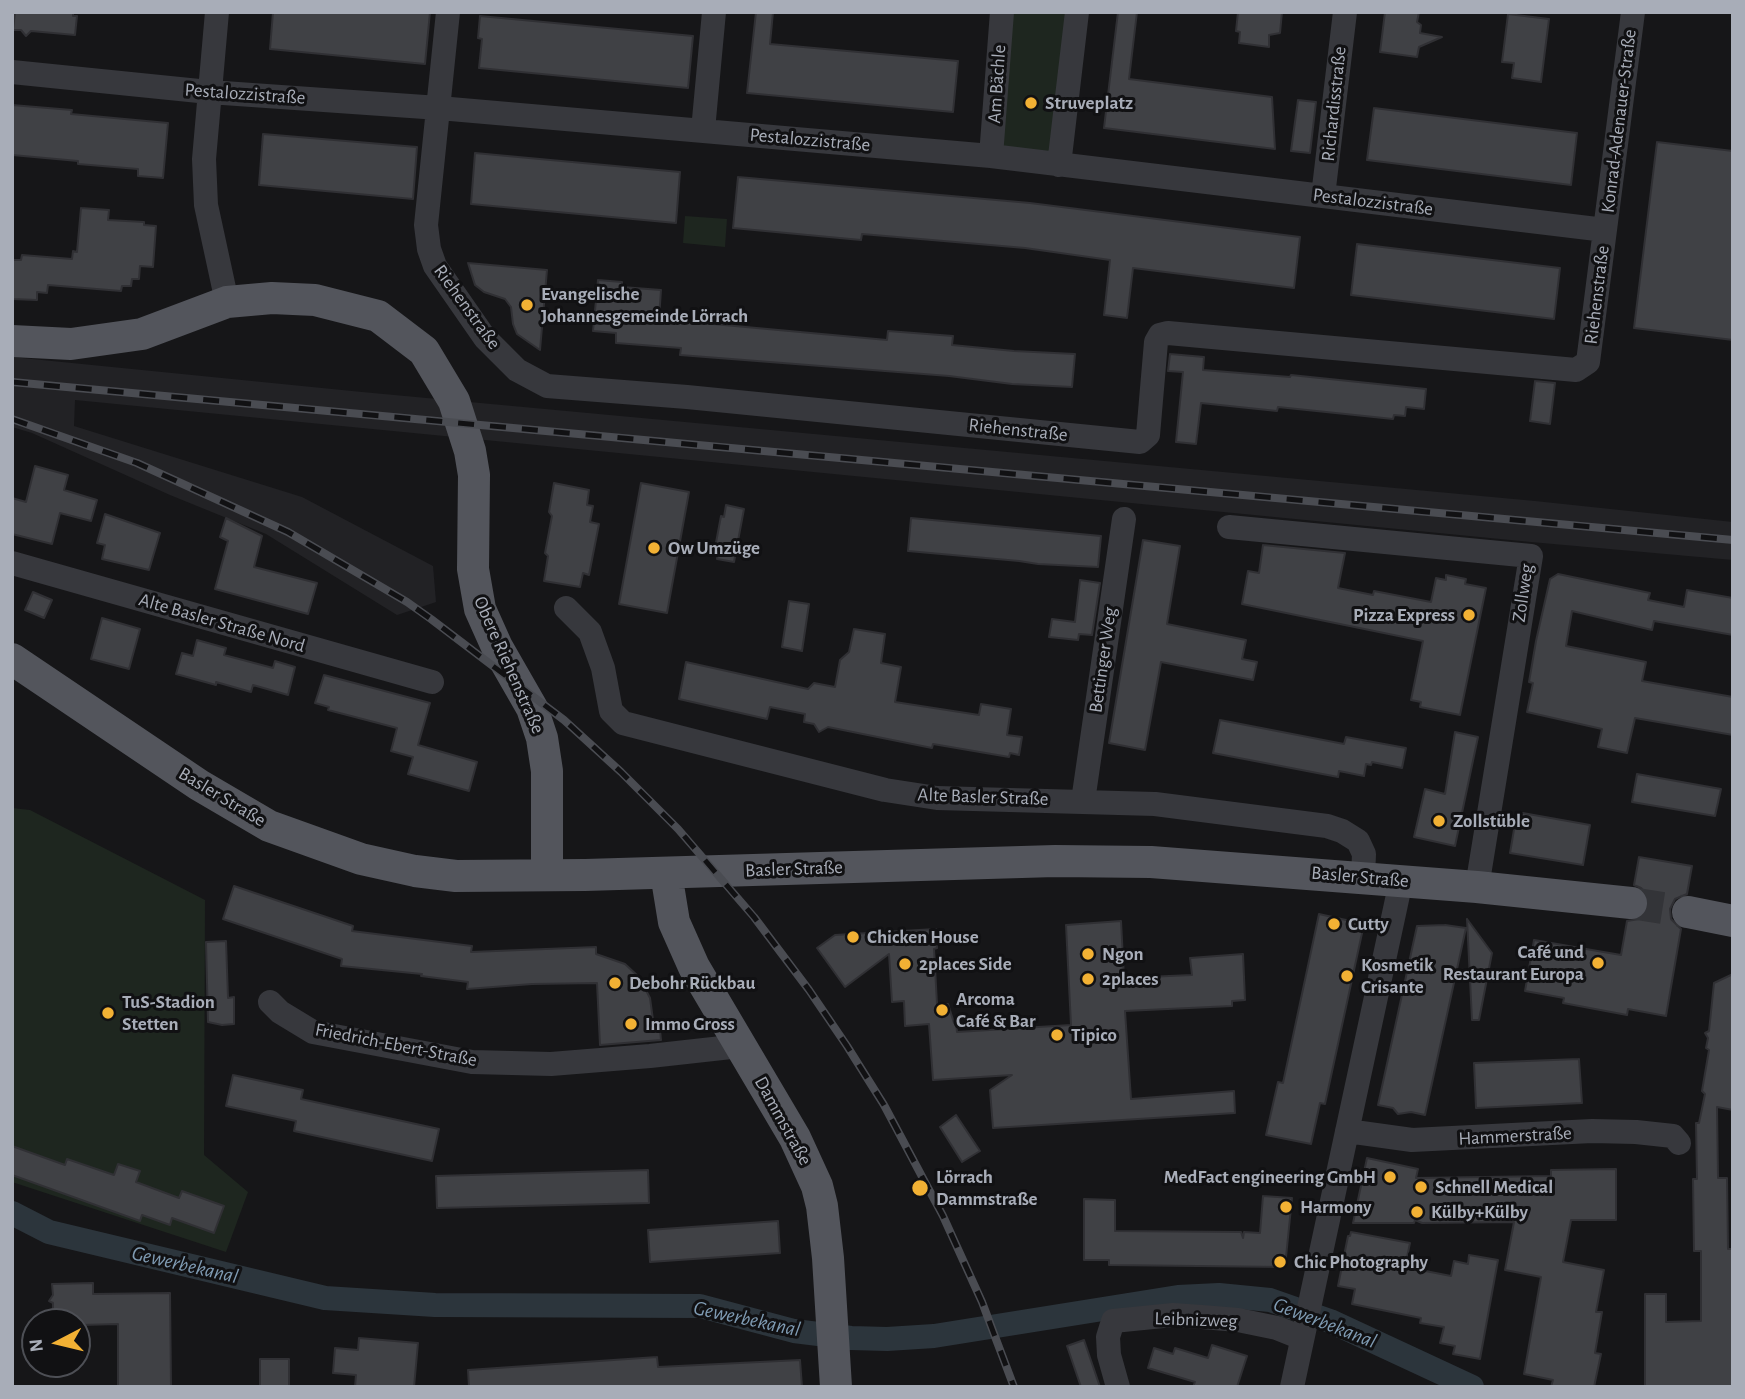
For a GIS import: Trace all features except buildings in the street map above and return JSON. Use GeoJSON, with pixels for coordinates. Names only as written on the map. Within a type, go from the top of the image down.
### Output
{"type":"FeatureCollection","features":[{"type":"Feature","properties":{"kind":"main road","name":"Obere Riehenstraße"},"geometry":{"type":"LineString","coordinates":[[12,341],[71,344],[142,334],[227,302],[272,298],[315,300],[378,316],[424,351],[454,401],[470,452],[474,475],[472,569],[480,610],[497,647],[532,708],[542,738],[547,771],[547,875]]}},
{"type":"Feature","properties":{"kind":"main road","name":"Basler Straße"},"geometry":{"type":"LineString","coordinates":[[12,659],[168,765],[269,827],[360,859],[415,871],[456,876],[547,875],[1069,861],[1151,862],[1363,877],[1631,902]]}},
{"type":"Feature","properties":{"kind":"main road","name":"Dammstraße"},"geometry":{"type":"LineString","coordinates":[[666,873],[674,922],[690,958],[795,1138],[817,1186],[826,1236],[835,1375]]}},
{"type":"Feature","properties":{"kind":"main road"},"geometry":{"type":"LineString","coordinates":[[1688,912],[1733,921]]}},
{"type":"Feature","properties":{"kind":"street"},"geometry":{"type":"LineString","coordinates":[[217,12],[204,159],[206,205],[227,302]]}},
{"type":"Feature","properties":{"kind":"street","name":"Riehenstraße"},"geometry":{"type":"LineString","coordinates":[[448,12],[426,225],[429,249],[435,266],[485,338],[517,370],[547,386],[687,397],[1140,442],[1148,435],[1156,342],[1160,335],[1168,333],[1576,370],[1588,362],[1605,230]]}},
{"type":"Feature","properties":{"kind":"street"},"geometry":{"type":"LineString","coordinates":[[703,130],[714,12]]}},
{"type":"Feature","properties":{"kind":"street","name":"Am Bächle"},"geometry":{"type":"LineString","coordinates":[[991,156],[1002,12]]}},
{"type":"Feature","properties":{"kind":"street"},"geometry":{"type":"LineString","coordinates":[[1059,165],[1077,12]]}},
{"type":"Feature","properties":{"kind":"street","name":"Richardisstraße"},"geometry":{"type":"LineString","coordinates":[[1323,196],[1345,12]]}},
{"type":"Feature","properties":{"kind":"street","name":"Konrad-Adenauer-Straße"},"geometry":{"type":"LineString","coordinates":[[1605,230],[1633,12]]}},
{"type":"Feature","properties":{"kind":"street","name":"Pestalozzistraße"},"geometry":{"type":"LineString","coordinates":[[12,72],[209,92],[439,108],[991,156],[1605,230]]}},
{"type":"Feature","properties":{"kind":"street","name":"Bettinger Weg"},"geometry":{"type":"LineString","coordinates":[[1083,801],[1124,519]]}},
{"type":"Feature","properties":{"kind":"street","name":"Zollweg"},"geometry":{"type":"LineString","coordinates":[[1229,527],[1531,556],[1477,887]]}},
{"type":"Feature","properties":{"kind":"street","name":"Alte Basler Straße Nord"},"geometry":{"type":"LineString","coordinates":[[12,563],[432,682]]}},
{"type":"Feature","properties":{"kind":"street","name":"Alte Basler Straße"},"geometry":{"type":"LineString","coordinates":[[566,608],[590,632],[603,667],[611,711],[623,723],[885,790],[943,799],[1155,804],[1327,826],[1342,831],[1357,841],[1364,854],[1363,877]]}},
{"type":"Feature","properties":{"kind":"street"},"geometry":{"type":"LineString","coordinates":[[1292,1387],[1401,881]]}},
{"type":"Feature","properties":{"kind":"street","name":"Friedrich-Ebert-Straße"},"geometry":{"type":"LineString","coordinates":[[270,1002],[280,1012],[313,1032],[466,1062],[551,1064],[740,1046]]}},
{"type":"Feature","properties":{"kind":"street","name":"Hammerstraße"},"geometry":{"type":"LineString","coordinates":[[1347,1131],[1412,1140],[1592,1131],[1636,1132],[1673,1136],[1679,1143]]}},
{"type":"Feature","properties":{"kind":"street","name":"Leibnizweg"},"geometry":{"type":"LineString","coordinates":[[1118,1387],[1109,1355],[1108,1337],[1113,1321],[1173,1315],[1226,1319],[1303,1333]]}},
{"type":"Feature","properties":{"kind":"shaded area","name":"Struveplatz"},"geometry":{"type":"Polygon","coordinates":[[[1002,12],[1077,12],[1059,165],[991,156],[1002,12]]]}},
{"type":"Feature","properties":{"kind":"shaded area"},"geometry":{"type":"Polygon","coordinates":[[[685,216],[727,219],[725,247],[683,243],[685,216]]]}},
{"type":"Feature","properties":{"kind":"shaded area"},"geometry":{"type":"Polygon","coordinates":[[[12,357],[1733,522],[1733,560],[75,400],[74,426],[302,497],[433,566],[436,602],[397,615],[266,534],[170,495],[32,433],[12,427],[12,357]]]}},
{"type":"Feature","properties":{"kind":"shaded area","name":"TuS-Stadion Stetten"},"geometry":{"type":"Polygon","coordinates":[[[12,808],[30,810],[205,900],[204,1155],[248,1192],[226,1252],[12,1182],[12,808]]]}},
{"type":"Feature","properties":{"kind":"waterway","name":"Gewerbekanal"},"geometry":{"type":"LineString","coordinates":[[12,1213],[49,1232],[325,1298],[435,1305],[700,1306],[794,1331],[851,1338],[934,1336],[1178,1297],[1219,1295],[1270,1300],[1330,1321],[1472,1387]]}},
{"type":"Feature","properties":{"kind":"tunnel"},"geometry":{"type":"LineString","coordinates":[[1631,903],[1688,912]]}},
{"type":"Feature","properties":{"kind":"railway"},"geometry":{"type":"LineString","coordinates":[[12,382],[1733,540]]}},
{"type":"Feature","properties":{"kind":"railway"},"geometry":{"type":"LineString","coordinates":[[12,419],[137,463],[288,532],[431,619],[564,720],[621,772],[678,829],[754,917],[847,1046],[884,1105],[943,1216],[982,1302],[1014,1387]]}},
{"type":"Feature","properties":{"kind":"place","name":"Struveplatz"},"geometry":{"type":"Point","coordinates":[1031,103]}},
{"type":"Feature","properties":{"kind":"place","name":"Evangelische Johannesgemeinde Lörrach"},"geometry":{"type":"Point","coordinates":[527,305]}},
{"type":"Feature","properties":{"kind":"place","name":"Ow Umzüge"},"geometry":{"type":"Point","coordinates":[654,548]}},
{"type":"Feature","properties":{"kind":"place","name":"Pizza Express"},"geometry":{"type":"Point","coordinates":[1469,615]}},
{"type":"Feature","properties":{"kind":"place","name":"Zollstüble"},"geometry":{"type":"Point","coordinates":[1439,821]}},
{"type":"Feature","properties":{"kind":"place","name":"Cutty"},"geometry":{"type":"Point","coordinates":[1334,924]}},
{"type":"Feature","properties":{"kind":"place","name":"Chicken House"},"geometry":{"type":"Point","coordinates":[853,937]}},
{"type":"Feature","properties":{"kind":"place","name":"Ngon"},"geometry":{"type":"Point","coordinates":[1088,954]}},
{"type":"Feature","properties":{"kind":"place","name":"Café und Restaurant Europa"},"geometry":{"type":"Point","coordinates":[1598,963]}},
{"type":"Feature","properties":{"kind":"place","name":"2places Side"},"geometry":{"type":"Point","coordinates":[905,964]}},
{"type":"Feature","properties":{"kind":"place","name":"Kosmetik Crisante"},"geometry":{"type":"Point","coordinates":[1347,976]}},
{"type":"Feature","properties":{"kind":"place","name":"2places"},"geometry":{"type":"Point","coordinates":[1088,979]}},
{"type":"Feature","properties":{"kind":"place","name":"Debohr Rückbau"},"geometry":{"type":"Point","coordinates":[615,983]}},
{"type":"Feature","properties":{"kind":"place","name":"Arcoma Café & Bar"},"geometry":{"type":"Point","coordinates":[942,1010]}},
{"type":"Feature","properties":{"kind":"place","name":"TuS-Stadion Stetten"},"geometry":{"type":"Point","coordinates":[108,1013]}},
{"type":"Feature","properties":{"kind":"place","name":"Immo Gross"},"geometry":{"type":"Point","coordinates":[631,1024]}},
{"type":"Feature","properties":{"kind":"place","name":"Tipico"},"geometry":{"type":"Point","coordinates":[1057,1035]}},
{"type":"Feature","properties":{"kind":"place","name":"MedFact engineering GmbH"},"geometry":{"type":"Point","coordinates":[1390,1177]}},
{"type":"Feature","properties":{"kind":"place","name":"Schnell Medical"},"geometry":{"type":"Point","coordinates":[1421,1187]}},
{"type":"Feature","properties":{"kind":"place","name":"Lörrach Dammstraße"},"geometry":{"type":"Point","coordinates":[920,1188]}},
{"type":"Feature","properties":{"kind":"place","name":"Harmony"},"geometry":{"type":"Point","coordinates":[1286,1207]}},
{"type":"Feature","properties":{"kind":"place","name":"Külby+Külby"},"geometry":{"type":"Point","coordinates":[1417,1212]}},
{"type":"Feature","properties":{"kind":"place","name":"Chic Photography"},"geometry":{"type":"Point","coordinates":[1280,1262]}}]}
